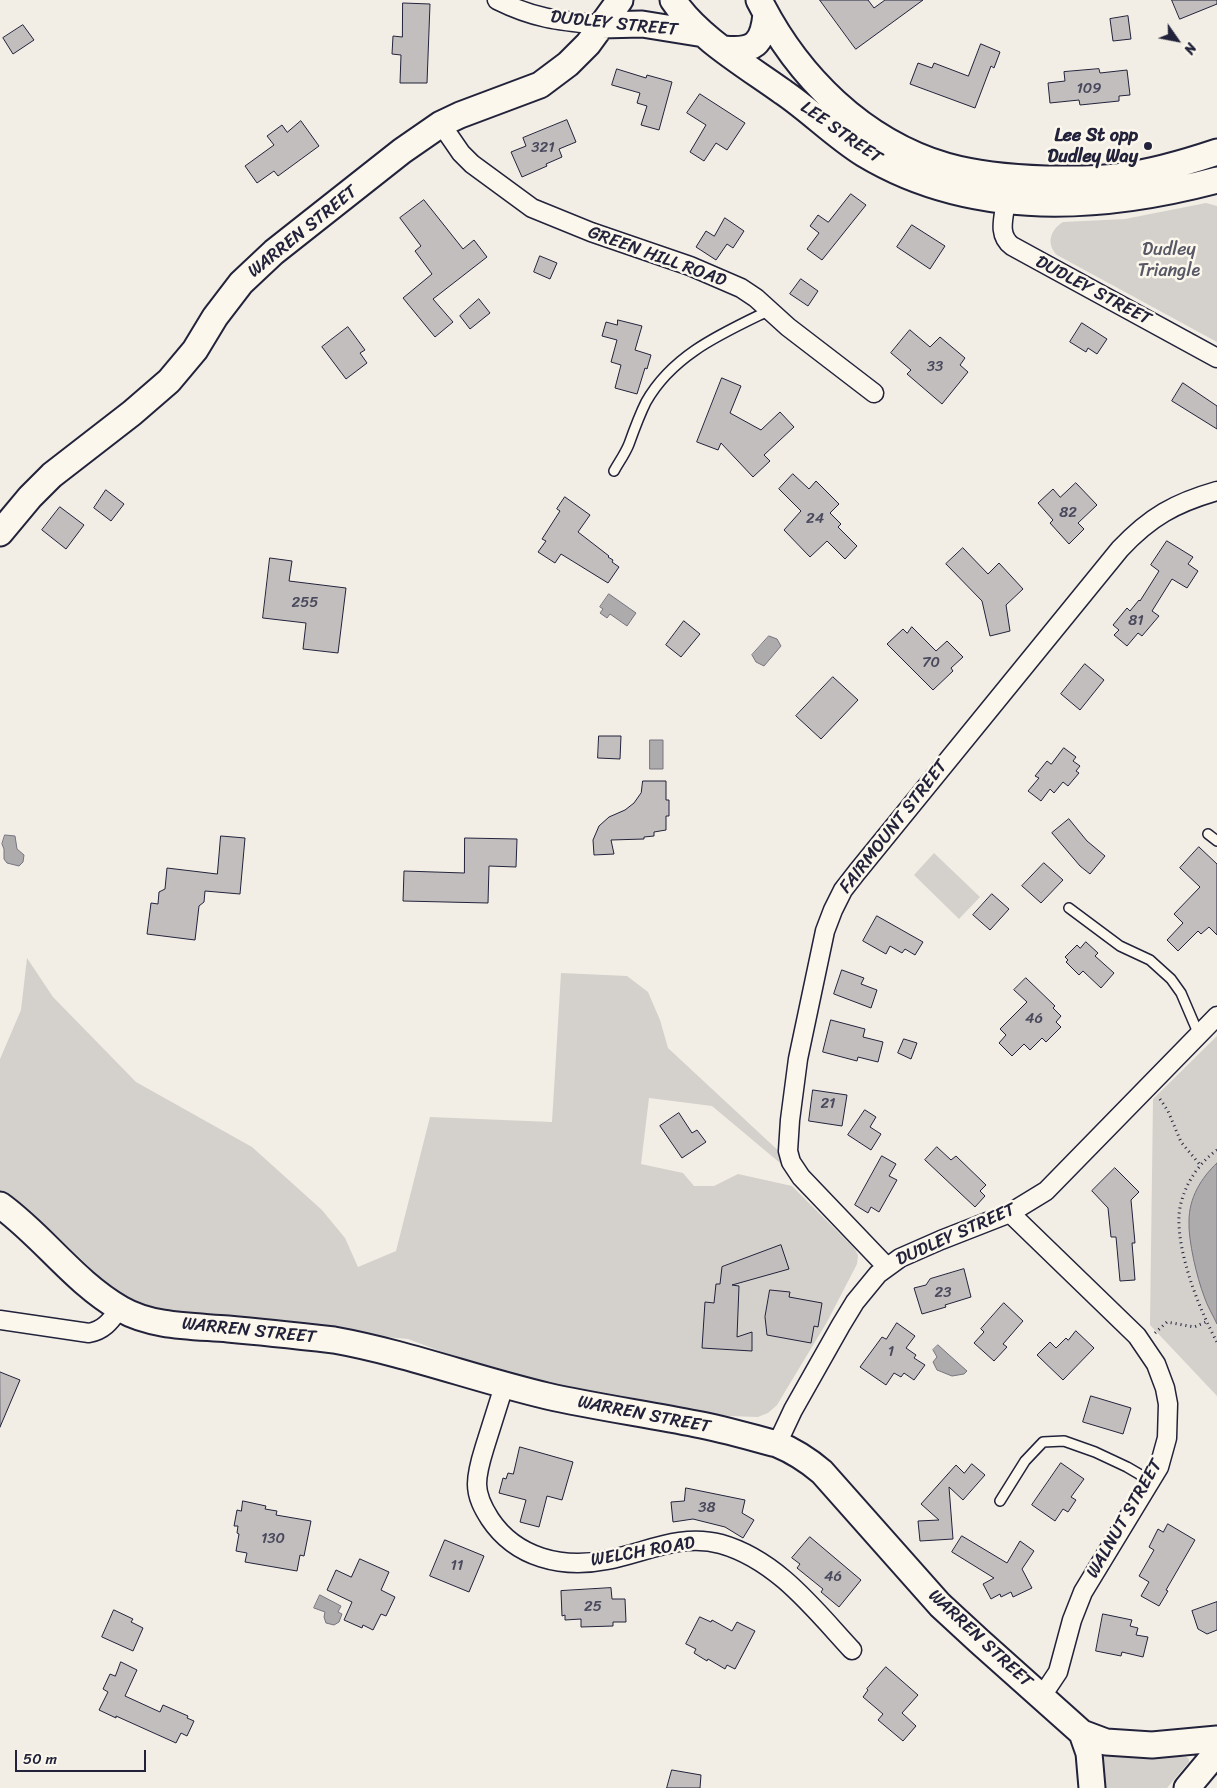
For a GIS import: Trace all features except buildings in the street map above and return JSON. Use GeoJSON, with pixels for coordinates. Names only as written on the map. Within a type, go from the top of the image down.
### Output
{"type":"FeatureCollection","features":[{"type":"Feature","properties":{"kind":"street","name":"DUDLEY STREET"},"geometry":{"type":"LineString","coordinates":[[497,0],[524,13],[551,20],[601,25],[642,24],[714,42]]}},
{"type":"Feature","properties":{"kind":"street","name":"WARREN STREET"},"geometry":{"type":"LineString","coordinates":[[0,533],[14,514],[52,475],[132,413],[169,381],[195,350],[226,302],[257,267],[274,252],[402,151],[441,124],[540,85],[568,64],[588,44],[620,0]]}},
{"type":"Feature","properties":{"kind":"street","name":"LEE STREET"},"geometry":{"type":"LineString","coordinates":[[673,0],[689,20],[714,42],[853,146],[884,165],[920,181],[950,191],[1006,201],[1052,204],[1101,202],[1178,190],[1217,180]]}},
{"type":"Feature","properties":{"kind":"street","name":"LEE STREET"},"geometry":{"type":"LineString","coordinates":[[762,7],[784,44],[803,68],[826,94],[851,116],[891,143],[946,166],[1007,177],[1056,179],[1106,178],[1148,171],[1215,154]]}},
{"type":"Feature","properties":{"kind":"street"},"geometry":{"type":"LineString","coordinates":[[714,42],[740,50],[748,48],[762,37],[762,7]]}},
{"type":"Feature","properties":{"kind":"street","name":"GREEN HILL ROAD"},"geometry":{"type":"LineString","coordinates":[[441,124],[461,153],[472,164],[532,208],[591,232],[690,266],[741,288],[874,393]]}},
{"type":"Feature","properties":{"kind":"street","name":"DUDLEY STREET"},"geometry":{"type":"LineString","coordinates":[[1006,201],[1002,230],[1005,240],[1012,246],[1217,358]]}},
{"type":"Feature","properties":{"kind":"street","name":"FAIRMOUNT STREET"},"geometry":{"type":"LineString","coordinates":[[887,1267],[801,1177],[791,1162],[788,1151],[798,1059],[819,954],[832,910],[856,872],[1120,548],[1144,526],[1174,506],[1217,491]]}},
{"type":"Feature","properties":{"kind":"street","name":"DUDLEY STREET"},"geometry":{"type":"LineString","coordinates":[[777,1444],[797,1402],[855,1302],[868,1284],[900,1258],[940,1240],[1010,1213],[1046,1191],[1217,1016]]}},
{"type":"Feature","properties":{"kind":"street","name":"WARREN STREET"},"geometry":{"type":"LineString","coordinates":[[0,1205],[15,1216],[79,1277],[120,1308],[142,1318],[178,1325],[334,1340],[378,1348],[504,1386],[697,1424],[777,1444],[800,1454],[822,1472],[940,1605],[1082,1733],[1106,1742],[1152,1744],[1217,1739]]}},
{"type":"Feature","properties":{"kind":"street","name":"WALNUT STREET"},"geometry":{"type":"LineString","coordinates":[[1010,1213],[1137,1336],[1156,1364],[1165,1388],[1169,1420],[1165,1448],[1159,1467],[1083,1592],[1072,1620],[1058,1672],[1042,1696]]}},
{"type":"Feature","properties":{"kind":"street"},"geometry":{"type":"LineString","coordinates":[[0,1320],[89,1333],[97,1332],[107,1326],[120,1308]]}},
{"type":"Feature","properties":{"kind":"street","name":"WELCH ROAD"},"geometry":{"type":"LineString","coordinates":[[504,1386],[482,1458],[477,1486],[479,1498],[489,1517],[498,1530],[511,1543],[537,1558],[566,1563],[607,1560],[676,1542],[694,1541],[722,1544],[754,1559],[781,1577],[805,1599],[852,1650]]}},
{"type":"Feature","properties":{"kind":"street"},"geometry":{"type":"LineString","coordinates":[[1082,1733],[1089,1753],[1092,1788]]}},
{"type":"Feature","properties":{"kind":"street"},"geometry":{"type":"LineString","coordinates":[[1187,1788],[1217,1752]]}},
{"type":"Feature","properties":{"kind":"lane"},"geometry":{"type":"LineString","coordinates":[[614,471],[628,446],[647,401],[668,372],[709,340],[770,309]]}},
{"type":"Feature","properties":{"kind":"lane"},"geometry":{"type":"LineString","coordinates":[[1208,834],[1217,841]]}},
{"type":"Feature","properties":{"kind":"lane"},"geometry":{"type":"LineString","coordinates":[[1069,908],[1120,946],[1150,960],[1172,979],[1181,993],[1199,1035]]}},
{"type":"Feature","properties":{"kind":"lane"},"geometry":{"type":"LineString","coordinates":[[1000,1500],[1025,1460],[1043,1442],[1064,1442],[1095,1452],[1128,1467],[1149,1484]]}},
{"type":"Feature","properties":{"kind":"path"},"geometry":{"type":"LineString","coordinates":[[1155,1092],[1168,1111],[1181,1142],[1201,1166]]}},
{"type":"Feature","properties":{"kind":"path"},"geometry":{"type":"LineString","coordinates":[[1217,1150],[1201,1166],[1184,1192],[1179,1214],[1181,1239],[1195,1294],[1206,1322],[1217,1342]]}},
{"type":"Feature","properties":{"kind":"path"},"geometry":{"type":"LineString","coordinates":[[1152,1335],[1167,1322],[1194,1327],[1206,1322]]}},
{"type":"Feature","properties":{"kind":"green space","name":"Dudley Triangle"},"geometry":{"type":"Polygon","coordinates":[[[1206,203],[1217,206],[1217,342],[1057,255],[1051,246],[1052,233],[1063,222],[1125,219],[1206,203]]]}},
{"type":"Feature","properties":{"kind":"green space"},"geometry":{"type":"Polygon","coordinates":[[[934,853],[980,897],[959,919],[914,875],[934,853]]]}},
{"type":"Feature","properties":{"kind":"green space"},"geometry":{"type":"Polygon","coordinates":[[[27,958],[53,997],[136,1082],[252,1147],[322,1210],[345,1238],[358,1267],[396,1251],[430,1117],[552,1122],[561,973],[627,976],[648,992],[660,1020],[668,1048],[783,1155],[786,1168],[712,1106],[649,1098],[641,1164],[683,1173],[694,1186],[714,1186],[738,1174],[792,1186],[854,1248],[858,1255],[857,1264],[827,1322],[777,1405],[768,1413],[758,1417],[728,1416],[602,1395],[512,1375],[466,1361],[408,1339],[179,1318],[140,1306],[112,1289],[55,1234],[0,1192],[0,1059],[21,1010],[27,958]]]}},
{"type":"Feature","properties":{"kind":"green space"},"geometry":{"type":"Polygon","coordinates":[[[1217,1036],[1217,1396],[1150,1325],[1153,1099],[1217,1036]]]}},
{"type":"Feature","properties":{"kind":"green space"},"geometry":{"type":"Polygon","coordinates":[[[1107,1755],[1186,1757],[1189,1759],[1189,1762],[1167,1788],[1102,1788],[1101,1758],[1107,1755]]]}},
{"type":"Feature","properties":{"kind":"shaded area"},"geometry":{"type":"Polygon","coordinates":[[[609,594],[636,613],[627,626],[610,614],[607,618],[600,613],[603,609],[600,607],[609,594]]]}},
{"type":"Feature","properties":{"kind":"shaded area"},"geometry":{"type":"Polygon","coordinates":[[[769,636],[777,639],[781,646],[764,666],[756,662],[752,655],[769,636]]]}},
{"type":"Feature","properties":{"kind":"shaded area"},"geometry":{"type":"Polygon","coordinates":[[[650,740],[663,740],[663,769],[650,769],[650,740]]]}},
{"type":"Feature","properties":{"kind":"shaded area"},"geometry":{"type":"Polygon","coordinates":[[[5,835],[15,836],[17,849],[24,855],[23,862],[19,866],[7,863],[4,859],[2,844],[5,835]]]}},
{"type":"Feature","properties":{"kind":"shaded area"},"geometry":{"type":"Polygon","coordinates":[[[1217,1163],[1217,1324],[1199,1279],[1191,1248],[1189,1221],[1191,1204],[1197,1189],[1217,1163]]]}},
{"type":"Feature","properties":{"kind":"shaded area"},"geometry":{"type":"Polygon","coordinates":[[[938,1345],[967,1371],[964,1374],[952,1376],[937,1370],[933,1362],[937,1357],[933,1350],[938,1345]]]}},
{"type":"Feature","properties":{"kind":"shaded area"},"geometry":{"type":"Polygon","coordinates":[[[320,1595],[341,1606],[338,1612],[342,1614],[339,1622],[334,1625],[326,1623],[325,1612],[314,1608],[320,1595]]]}},
{"type":"Feature","properties":{"kind":"place","name":"Lee St opp Dudley Way"},"geometry":{"type":"Point","coordinates":[1148,146]}}]}
